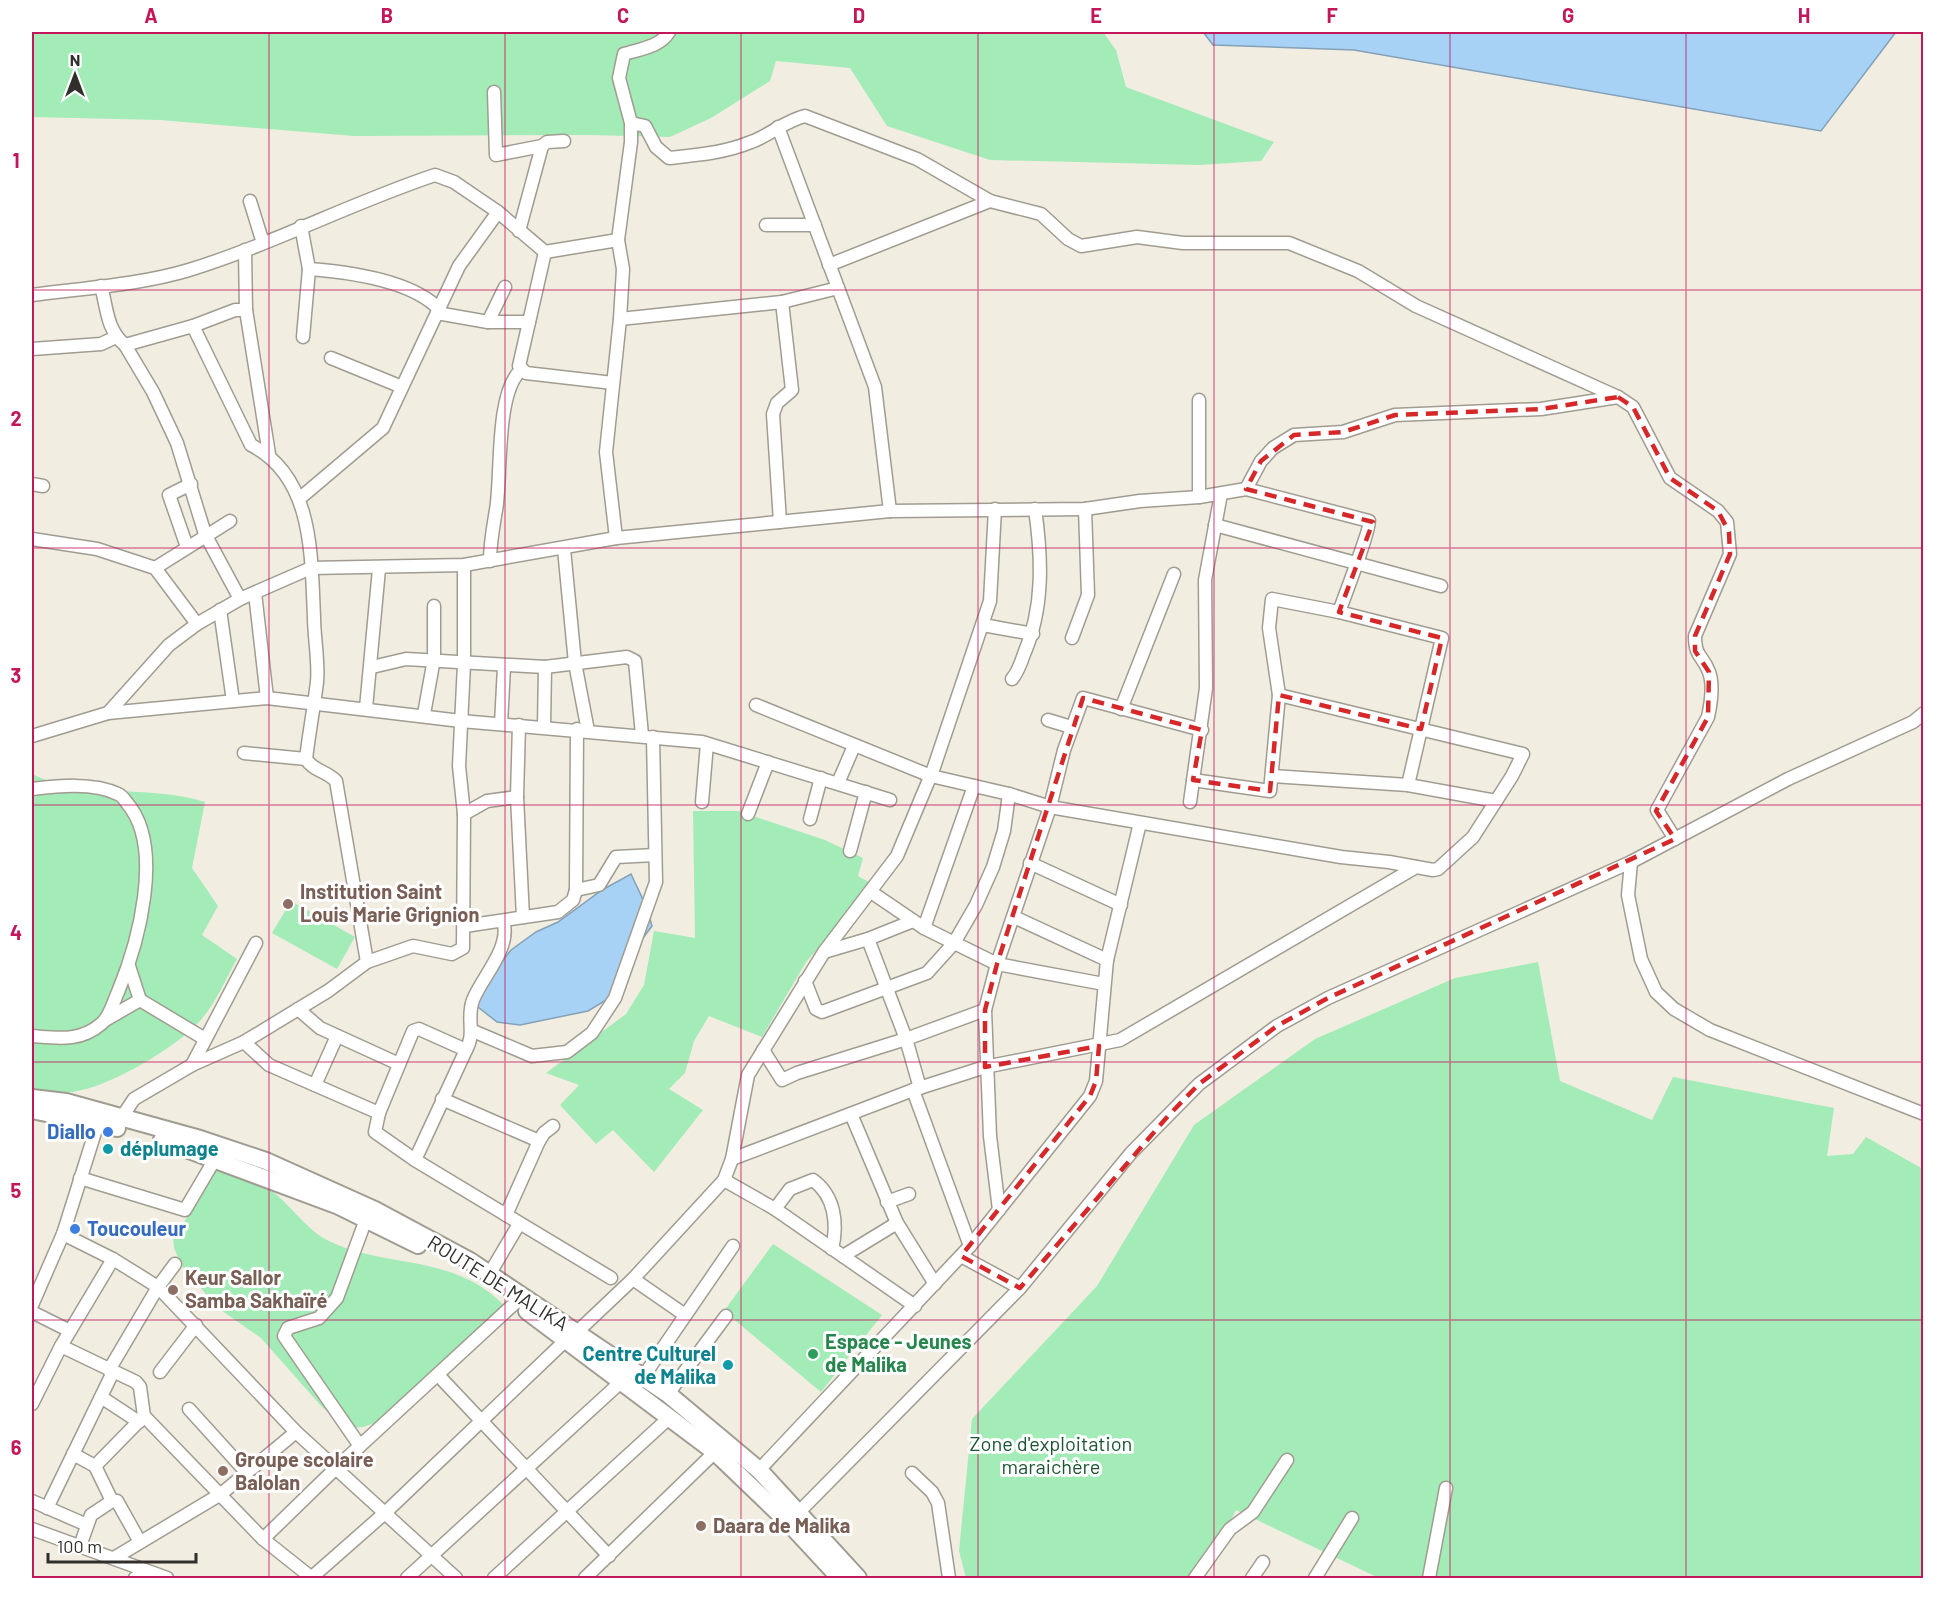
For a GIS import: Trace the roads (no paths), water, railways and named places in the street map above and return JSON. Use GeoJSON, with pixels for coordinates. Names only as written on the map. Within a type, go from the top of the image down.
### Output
{"type":"FeatureCollection","features":[{"type":"Feature","properties":{"kind":"main road","name":"ROUTE DE MALIKA"},"geometry":{"type":"LineString","coordinates":[[32,1098],[66,1102],[122,1117],[266,1161],[375,1210],[490,1273],[794,1517],[858,1578]]}},
{"type":"Feature","properties":{"kind":"main road","name":"ROUTE DE MALIKA"},"geometry":{"type":"LineString","coordinates":[[32,1110],[98,1123],[180,1145],[366,1219],[463,1269],[515,1303],[643,1377],[668,1394],[759,1470],[840,1578]]}},
{"type":"Feature","properties":{"kind":"street"},"geometry":{"type":"LineString","coordinates":[[616,538],[606,452],[620,319],[622,269],[618,240],[631,123],[619,78],[624,54],[657,44],[664,40],[669,32]]}},
{"type":"Feature","properties":{"kind":"street"},"geometry":{"type":"LineString","coordinates":[[494,92],[496,155],[542,146],[548,142],[564,141]]}},
{"type":"Feature","properties":{"kind":"street"},"geometry":{"type":"LineString","coordinates":[[631,123],[645,126],[656,147],[669,158],[717,153],[751,142],[789,120],[805,116],[917,159],[990,201],[1041,214],[1068,239],[1081,246],[1137,237],[1183,243],[1289,243],[1358,271],[1416,306],[1618,397],[1633,407],[1670,478],[1722,515],[1729,532],[1730,554],[1695,636],[1695,651],[1709,672],[1711,699],[1708,717],[1658,810],[1675,839]]}},
{"type":"Feature","properties":{"kind":"street"},"geometry":{"type":"LineString","coordinates":[[778,127],[874,387],[890,511]]}},
{"type":"Feature","properties":{"kind":"street"},"geometry":{"type":"LineString","coordinates":[[519,231],[542,146]]}},
{"type":"Feature","properties":{"kind":"street"},"geometry":{"type":"LineString","coordinates":[[32,295],[171,275],[245,250],[377,194],[435,175],[454,182],[498,212],[545,252],[557,252],[618,240]]}},
{"type":"Feature","properties":{"kind":"street"},"geometry":{"type":"LineString","coordinates":[[250,201],[263,243]]}},
{"type":"Feature","properties":{"kind":"street"},"geometry":{"type":"LineString","coordinates":[[829,265],[990,201]]}},
{"type":"Feature","properties":{"kind":"street"},"geometry":{"type":"LineString","coordinates":[[299,499],[383,428],[459,266],[498,212]]}},
{"type":"Feature","properties":{"kind":"street"},"geometry":{"type":"LineString","coordinates":[[766,225],[815,225]]}},
{"type":"Feature","properties":{"kind":"street"},"geometry":{"type":"LineString","coordinates":[[301,226],[309,269],[303,337]]}},
{"type":"Feature","properties":{"kind":"street"},"geometry":{"type":"LineString","coordinates":[[245,250],[246,310],[269,454],[299,499],[309,529],[317,679],[306,759],[311,767],[336,781],[367,962]]}},
{"type":"Feature","properties":{"kind":"street"},"geometry":{"type":"LineString","coordinates":[[545,252],[519,366],[521,370],[526,373],[613,383]]}},
{"type":"Feature","properties":{"kind":"street"},"geometry":{"type":"LineString","coordinates":[[309,269],[347,273],[381,281],[420,294],[438,311],[488,322],[529,322]]}},
{"type":"Feature","properties":{"kind":"street"},"geometry":{"type":"LineString","coordinates":[[100,286],[106,313],[120,341],[160,407],[191,484],[206,534],[240,599]]}},
{"type":"Feature","properties":{"kind":"street"},"geometry":{"type":"LineString","coordinates":[[488,322],[505,287]]}},
{"type":"Feature","properties":{"kind":"street"},"geometry":{"type":"LineString","coordinates":[[620,319],[782,302],[838,288]]}},
{"type":"Feature","properties":{"kind":"street"},"geometry":{"type":"LineString","coordinates":[[780,522],[773,414],[777,403],[792,390],[782,302]]}},
{"type":"Feature","properties":{"kind":"street"},"geometry":{"type":"LineString","coordinates":[[32,350],[120,341],[194,326],[235,310],[246,310]]}},
{"type":"Feature","properties":{"kind":"street"},"geometry":{"type":"LineString","coordinates":[[194,326],[251,445],[269,454]]}},
{"type":"Feature","properties":{"kind":"street"},"geometry":{"type":"LineString","coordinates":[[331,358],[402,387]]}},
{"type":"Feature","properties":{"kind":"street"},"geometry":{"type":"LineString","coordinates":[[490,561],[491,531],[496,510],[504,420],[513,377],[521,370]]}},
{"type":"Feature","properties":{"kind":"street"},"geometry":{"type":"LineString","coordinates":[[1246,489],[1261,461],[1273,448],[1294,435],[1343,432],[1395,415],[1530,410],[1618,397]]}},
{"type":"Feature","properties":{"kind":"street"},"geometry":{"type":"LineString","coordinates":[[1199,400],[1199,497]]}},
{"type":"Feature","properties":{"kind":"street"},"geometry":{"type":"LineString","coordinates":[[187,547],[169,495],[191,484]]}},
{"type":"Feature","properties":{"kind":"street"},"geometry":{"type":"LineString","coordinates":[[108,713],[169,645],[197,624],[240,599],[311,568],[379,569],[464,565],[616,538],[890,511],[1085,509],[1140,501],[1199,497],[1246,489],[1369,520],[1370,529],[1355,561],[1339,612]]}},
{"type":"Feature","properties":{"kind":"street"},"geometry":{"type":"LineString","coordinates":[[1190,802],[1202,730],[1208,666],[1205,580],[1221,494]]}},
{"type":"Feature","properties":{"kind":"street"},"geometry":{"type":"LineString","coordinates":[[102,1397],[142,1419],[221,1494],[263,1539],[311,1578],[386,1512],[633,1279],[724,1180],[732,1159],[748,1076],[824,952],[897,856],[931,776],[990,601],[995,509]]}},
{"type":"Feature","properties":{"kind":"street"},"geometry":{"type":"LineString","coordinates":[[1012,679],[1033,634],[1041,568],[1035,509]]}},
{"type":"Feature","properties":{"kind":"street"},"geometry":{"type":"LineString","coordinates":[[1072,638],[1088,595],[1085,509]]}},
{"type":"Feature","properties":{"kind":"street"},"geometry":{"type":"LineString","coordinates":[[155,568],[230,521]]}},
{"type":"Feature","properties":{"kind":"street"},"geometry":{"type":"LineString","coordinates":[[1215,525],[1441,586]]}},
{"type":"Feature","properties":{"kind":"street"},"geometry":{"type":"LineString","coordinates":[[32,539],[97,549],[155,568],[197,624]]}},
{"type":"Feature","properties":{"kind":"street"},"geometry":{"type":"LineString","coordinates":[[465,926],[558,912],[573,900],[576,890],[583,730],[564,549]]}},
{"type":"Feature","properties":{"kind":"street"},"geometry":{"type":"LineString","coordinates":[[122,1117],[134,1099],[192,1065],[244,1042],[367,962],[413,946],[452,954],[463,948],[465,926],[464,814],[459,766],[465,664],[464,565]]}},
{"type":"Feature","properties":{"kind":"street"},"geometry":{"type":"LineString","coordinates":[[366,708],[372,667],[379,569]]}},
{"type":"Feature","properties":{"kind":"street"},"geometry":{"type":"LineString","coordinates":[[1121,709],[1174,574]]}},
{"type":"Feature","properties":{"kind":"street"},"geometry":{"type":"LineString","coordinates":[[255,593],[267,698]]}},
{"type":"Feature","properties":{"kind":"street"},"geometry":{"type":"LineString","coordinates":[[1193,780],[1270,791],[1279,695],[1269,628],[1272,599],[1339,612],[1442,638],[1408,785]]}},
{"type":"Feature","properties":{"kind":"street"},"geometry":{"type":"LineString","coordinates":[[424,714],[434,660],[434,606]]}},
{"type":"Feature","properties":{"kind":"street"},"geometry":{"type":"LineString","coordinates":[[220,610],[233,701]]}},
{"type":"Feature","properties":{"kind":"street"},"geometry":{"type":"LineString","coordinates":[[983,625],[1033,634]]}},
{"type":"Feature","properties":{"kind":"street"},"geometry":{"type":"LineString","coordinates":[[372,667],[406,659],[504,667],[544,667],[627,657],[635,661],[647,736],[656,882],[615,998],[592,1033],[567,1052],[532,1056],[473,1031]]}},
{"type":"Feature","properties":{"kind":"street"},"geometry":{"type":"LineString","coordinates":[[501,724],[504,667]]}},
{"type":"Feature","properties":{"kind":"street"},"geometry":{"type":"LineString","coordinates":[[544,667],[544,726]]}},
{"type":"Feature","properties":{"kind":"street"},"geometry":{"type":"LineString","coordinates":[[756,705],[931,776],[1009,794],[1050,807],[1438,869],[1473,837],[1523,754],[1279,695]]}},
{"type":"Feature","properties":{"kind":"street"},"geometry":{"type":"LineString","coordinates":[[32,736],[108,713],[267,698],[707,744],[890,800]]}},
{"type":"Feature","properties":{"kind":"street"},"geometry":{"type":"LineString","coordinates":[[999,1210],[985,1067],[985,1010],[1030,863],[1050,807],[1071,727],[1083,698],[1202,730]]}},
{"type":"Feature","properties":{"kind":"street"},"geometry":{"type":"LineString","coordinates":[[794,1517],[1020,1288],[1131,1154],[1199,1084],[1277,1026],[1329,998],[1631,862],[1788,779],[1913,722],[1923,713]]}},
{"type":"Feature","properties":{"kind":"street"},"geometry":{"type":"LineString","coordinates":[[1048,720],[1071,727]]}},
{"type":"Feature","properties":{"kind":"street"},"geometry":{"type":"LineString","coordinates":[[519,725],[517,797],[523,917]]}},
{"type":"Feature","properties":{"kind":"street"},"geometry":{"type":"LineString","coordinates":[[702,802],[707,744]]}},
{"type":"Feature","properties":{"kind":"street"},"geometry":{"type":"LineString","coordinates":[[838,783],[854,746]]}},
{"type":"Feature","properties":{"kind":"street"},"geometry":{"type":"LineString","coordinates":[[244,753],[306,759]]}},
{"type":"Feature","properties":{"kind":"street"},"geometry":{"type":"LineString","coordinates":[[748,814],[768,762]]}},
{"type":"Feature","properties":{"kind":"street"},"geometry":{"type":"LineString","coordinates":[[1272,776],[1408,785],[1496,801]]}},
{"type":"Feature","properties":{"kind":"street"},"geometry":{"type":"LineString","coordinates":[[810,819],[821,778]]}},
{"type":"Feature","properties":{"kind":"street"},"geometry":{"type":"LineString","coordinates":[[32,789],[83,786],[119,794],[132,808],[143,830],[146,861],[140,926],[129,966],[107,1019]]}},
{"type":"Feature","properties":{"kind":"street"},"geometry":{"type":"LineString","coordinates":[[924,928],[974,786]]}},
{"type":"Feature","properties":{"kind":"street"},"geometry":{"type":"LineString","coordinates":[[850,851],[867,792]]}},
{"type":"Feature","properties":{"kind":"street"},"geometry":{"type":"LineString","coordinates":[[805,981],[816,1009],[822,1012],[927,973],[954,943],[976,905],[1002,840],[1009,794]]}},
{"type":"Feature","properties":{"kind":"street"},"geometry":{"type":"LineString","coordinates":[[464,814],[487,801],[517,797]]}},
{"type":"Feature","properties":{"kind":"street"},"geometry":{"type":"LineString","coordinates":[[759,1470],[970,1245],[1090,1096],[1096,1081],[1107,960],[1140,823]]}},
{"type":"Feature","properties":{"kind":"street"},"geometry":{"type":"LineString","coordinates":[[576,890],[599,885],[616,857],[655,855]]}},
{"type":"Feature","properties":{"kind":"street"},"geometry":{"type":"LineString","coordinates":[[1631,862],[1628,895],[1641,959],[1656,992],[1674,1009],[1710,1030],[1923,1114]]}},
{"type":"Feature","properties":{"kind":"street"},"geometry":{"type":"LineString","coordinates":[[1030,863],[1120,905]]}},
{"type":"Feature","properties":{"kind":"street"},"geometry":{"type":"LineString","coordinates":[[732,1159],[917,1089],[985,1067],[1120,1040],[1143,1030],[1416,867]]}},
{"type":"Feature","properties":{"kind":"street"},"geometry":{"type":"LineString","coordinates":[[871,892],[924,928],[998,964],[1104,984]]}},
{"type":"Feature","properties":{"kind":"street"},"geometry":{"type":"LineString","coordinates":[[1014,917],[1107,960]]}},
{"type":"Feature","properties":{"kind":"street"},"geometry":{"type":"LineString","coordinates":[[415,1160],[442,1099],[472,1041],[473,1031],[470,1021],[472,1001],[501,945],[505,927],[503,921]]}},
{"type":"Feature","properties":{"kind":"street"},"geometry":{"type":"LineString","coordinates":[[824,952],[868,939],[913,921]]}},
{"type":"Feature","properties":{"kind":"street"},"geometry":{"type":"LineString","coordinates":[[868,939],[906,1039],[917,1089],[970,1245]]}},
{"type":"Feature","properties":{"kind":"street"},"geometry":{"type":"LineString","coordinates":[[192,1065],[256,943]]}},
{"type":"Feature","properties":{"kind":"street"},"geometry":{"type":"LineString","coordinates":[[129,966],[140,1000],[205,1039]]}},
{"type":"Feature","properties":{"kind":"street"},"geometry":{"type":"LineString","coordinates":[[32,1036],[81,1037],[107,1019],[134,1006],[140,1000]]}},
{"type":"Feature","properties":{"kind":"street"},"geometry":{"type":"LineString","coordinates":[[298,1009],[320,1028],[399,1064]]}},
{"type":"Feature","properties":{"kind":"street"},"geometry":{"type":"LineString","coordinates":[[763,1050],[782,1080],[985,1010]]}},
{"type":"Feature","properties":{"kind":"street"},"geometry":{"type":"LineString","coordinates":[[466,1050],[419,1029],[413,1031],[379,1113],[375,1132],[415,1160],[611,1278]]}},
{"type":"Feature","properties":{"kind":"street"},"geometry":{"type":"LineString","coordinates":[[315,1085],[337,1036]]}},
{"type":"Feature","properties":{"kind":"street"},"geometry":{"type":"LineString","coordinates":[[244,1042],[269,1065],[379,1113]]}},
{"type":"Feature","properties":{"kind":"street"},"geometry":{"type":"LineString","coordinates":[[442,1099],[539,1141]]}},
{"type":"Feature","properties":{"kind":"street"},"geometry":{"type":"LineString","coordinates":[[851,1114],[897,1223],[935,1284]]}},
{"type":"Feature","properties":{"kind":"street"},"geometry":{"type":"LineString","coordinates":[[32,1305],[35,1292],[63,1234],[98,1123]]}},
{"type":"Feature","properties":{"kind":"street"},"geometry":{"type":"LineString","coordinates":[[506,1215],[539,1141],[544,1133],[553,1126]]}},
{"type":"Feature","properties":{"kind":"street"},"geometry":{"type":"LineString","coordinates":[[81,1178],[185,1210],[215,1159]]}},
{"type":"Feature","properties":{"kind":"street"},"geometry":{"type":"LineString","coordinates":[[724,1180],[775,1209],[915,1306]]}},
{"type":"Feature","properties":{"kind":"street"},"geometry":{"type":"LineString","coordinates":[[775,1209],[790,1189],[813,1180],[822,1186],[832,1208],[836,1229],[832,1249]]}},
{"type":"Feature","properties":{"kind":"street"},"geometry":{"type":"LineString","coordinates":[[887,1202],[909,1194]]}},
{"type":"Feature","properties":{"kind":"street"},"geometry":{"type":"LineString","coordinates":[[360,1446],[284,1336],[288,1328],[319,1318],[337,1298],[366,1219]]}},
{"type":"Feature","properties":{"kind":"street"},"geometry":{"type":"LineString","coordinates":[[843,1256],[897,1223]]}},
{"type":"Feature","properties":{"kind":"street"},"geometry":{"type":"LineString","coordinates":[[490,1273],[519,1224]]}},
{"type":"Feature","properties":{"kind":"street"},"geometry":{"type":"LineString","coordinates":[[63,1234],[113,1259],[158,1287],[196,1324],[296,1432],[456,1578]]}},
{"type":"Feature","properties":{"kind":"street"},"geometry":{"type":"LineString","coordinates":[[643,1377],[734,1246]]}},
{"type":"Feature","properties":{"kind":"street"},"geometry":{"type":"LineString","coordinates":[[960,1256],[1020,1288]]}},
{"type":"Feature","properties":{"kind":"street"},"geometry":{"type":"LineString","coordinates":[[32,1404],[61,1346],[113,1259]]}},
{"type":"Feature","properties":{"kind":"street"},"geometry":{"type":"LineString","coordinates":[[47,1508],[102,1397],[111,1371],[158,1287],[176,1264]]}},
{"type":"Feature","properties":{"kind":"street"},"geometry":{"type":"LineString","coordinates":[[633,1279],[685,1315]]}},
{"type":"Feature","properties":{"kind":"street"},"geometry":{"type":"LineString","coordinates":[[263,1539],[335,1469],[515,1303]]}},
{"type":"Feature","properties":{"kind":"street"},"geometry":{"type":"LineString","coordinates":[[32,1312],[70,1331]]}},
{"type":"Feature","properties":{"kind":"street"},"geometry":{"type":"LineString","coordinates":[[668,1394],[726,1316]]}},
{"type":"Feature","properties":{"kind":"street"},"geometry":{"type":"LineString","coordinates":[[160,1372],[196,1324]]}},
{"type":"Feature","properties":{"kind":"street"},"geometry":{"type":"LineString","coordinates":[[61,1346],[130,1378],[140,1387],[142,1419],[95,1466]]}},
{"type":"Feature","properties":{"kind":"street"},"geometry":{"type":"LineString","coordinates":[[438,1375],[609,1556]]}},
{"type":"Feature","properties":{"kind":"street"},"geometry":{"type":"LineString","coordinates":[[407,1578],[622,1381]]}},
{"type":"Feature","properties":{"kind":"street"},"geometry":{"type":"LineString","coordinates":[[189,1409],[247,1473]]}},
{"type":"Feature","properties":{"kind":"street"},"geometry":{"type":"LineString","coordinates":[[500,1577],[566,1512],[670,1417]]}},
{"type":"Feature","properties":{"kind":"street"},"geometry":{"type":"LineString","coordinates":[[114,1558],[221,1494],[296,1432]]}},
{"type":"Feature","properties":{"kind":"street"},"geometry":{"type":"LineString","coordinates":[[585,1578],[714,1452]]}},
{"type":"Feature","properties":{"kind":"street"},"geometry":{"type":"LineString","coordinates":[[73,1454],[95,1466],[112,1501]]}},
{"type":"Feature","properties":{"kind":"street"},"geometry":{"type":"LineString","coordinates":[[1195,1578],[1230,1529],[1253,1512],[1287,1460]]}},
{"type":"Feature","properties":{"kind":"street"},"geometry":{"type":"LineString","coordinates":[[912,1473],[932,1492],[938,1503],[949,1578]]}},
{"type":"Feature","properties":{"kind":"street"},"geometry":{"type":"LineString","coordinates":[[1429,1578],[1446,1488]]}},
{"type":"Feature","properties":{"kind":"street"},"geometry":{"type":"LineString","coordinates":[[81,1546],[94,1511],[117,1500],[140,1542]]}},
{"type":"Feature","properties":{"kind":"street"},"geometry":{"type":"LineString","coordinates":[[32,1502],[87,1525]]}},
{"type":"Feature","properties":{"kind":"street"},"geometry":{"type":"LineString","coordinates":[[1315,1578],[1352,1518]]}},
{"type":"Feature","properties":{"kind":"street"},"geometry":{"type":"LineString","coordinates":[[32,1528],[167,1578]]}},
{"type":"Feature","properties":{"kind":"street"},"geometry":{"type":"LineString","coordinates":[[1252,1578],[1263,1562]]}},
{"type":"Feature","properties":{"kind":"street"},"geometry":{"type":"LineString","coordinates":[[135,1578],[149,1572]]}},
{"type":"Feature","properties":{"kind":"water"},"geometry":{"type":"Polygon","coordinates":[[[1203,32],[1896,32],[1821,131],[1354,50],[1213,45],[1203,32]]]}},
{"type":"Feature","properties":{"kind":"water"},"geometry":{"type":"Polygon","coordinates":[[[631,874],[646,905],[652,926],[634,950],[608,999],[588,1011],[520,1025],[497,1022],[478,1007],[477,993],[511,950],[536,932],[558,922],[602,890],[631,874]]]}},
{"type":"Feature","properties":{"kind":"place","name":"Institution Saint Louis Marie Grignion"},"geometry":{"type":"Point","coordinates":[288,904]}},
{"type":"Feature","properties":{"kind":"place","name":"Diallo"},"geometry":{"type":"Point","coordinates":[108,1132]}},
{"type":"Feature","properties":{"kind":"place","name":"déplumage"},"geometry":{"type":"Point","coordinates":[108,1149]}},
{"type":"Feature","properties":{"kind":"place","name":"Toucouleur"},"geometry":{"type":"Point","coordinates":[75,1229]}},
{"type":"Feature","properties":{"kind":"place","name":"Keur Sallor Samba Sakhaïré"},"geometry":{"type":"Point","coordinates":[173,1290]}},
{"type":"Feature","properties":{"kind":"place","name":"Espace - Jeunes de Malika"},"geometry":{"type":"Point","coordinates":[813,1354]}},
{"type":"Feature","properties":{"kind":"place","name":"Centre Culturel de Malika"},"geometry":{"type":"Point","coordinates":[728,1365]}},
{"type":"Feature","properties":{"kind":"place","name":"Groupe scolaire Balolan"},"geometry":{"type":"Point","coordinates":[223,1471]}},
{"type":"Feature","properties":{"kind":"place","name":"Daara de Malika"},"geometry":{"type":"Point","coordinates":[701,1526]}},
{"type":"Feature","properties":{"kind":"park label","name":"Zone d'exploitation maraichère"},"geometry":{"type":"Point","coordinates":[1051,1456]}}]}
